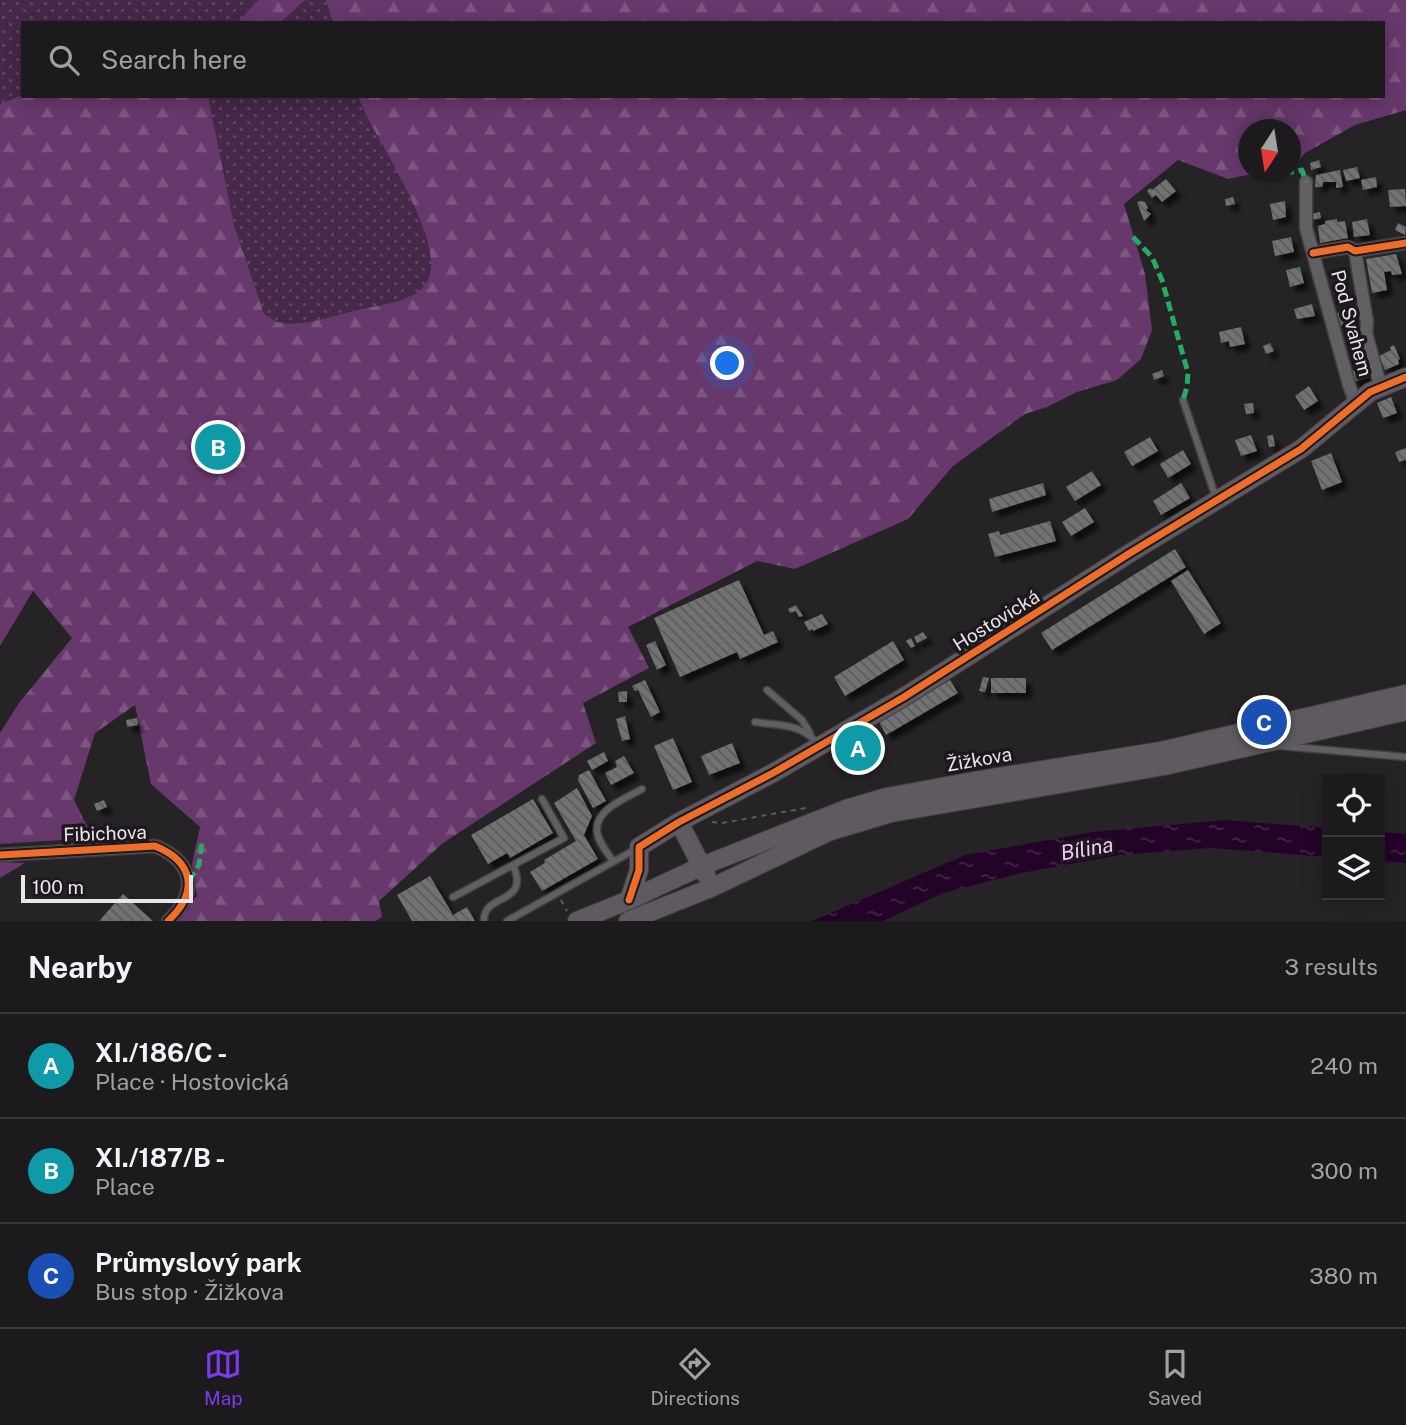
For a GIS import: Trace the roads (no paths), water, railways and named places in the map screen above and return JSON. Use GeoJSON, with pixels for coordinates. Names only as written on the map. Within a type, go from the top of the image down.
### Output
{"type":"FeatureCollection","features":[{"type":"Feature","properties":{"kind":"main road","name":"Hostovická"},"geometry":{"type":"LineString","coordinates":[[639,847],[815,740],[904,697],[1301,449],[1370,393],[1406,377]]}},
{"type":"Feature","properties":{"kind":"main road","name":"Žižkova"},"geometry":{"type":"LineString","coordinates":[[572,916],[629,900],[702,866],[818,818],[887,797],[1161,751],[1406,694]]}},
{"type":"Feature","properties":{"kind":"main road","name":"Žižkova"},"geometry":{"type":"LineString","coordinates":[[628,921],[713,887],[828,832],[891,813],[1164,766],[1406,711]]}},
{"type":"Feature","properties":{"kind":"main road"},"geometry":{"type":"LineString","coordinates":[[679,822],[713,887]]}},
{"type":"Feature","properties":{"kind":"main road"},"geometry":{"type":"LineString","coordinates":[[629,900],[639,870],[639,847]]}},
{"type":"Feature","properties":{"kind":"street","name":"Pod Svahem"},"geometry":{"type":"LineString","coordinates":[[1306,182],[1306,228],[1356,404]]}},
{"type":"Feature","properties":{"kind":"street","name":"Pod Svahem"},"geometry":{"type":"LineString","coordinates":[[1313,253],[1348,247],[1355,251],[1406,243]]}},
{"type":"Feature","properties":{"kind":"street"},"geometry":{"type":"LineString","coordinates":[[1355,251],[1367,322],[1366,334],[1381,388]]}},
{"type":"Feature","properties":{"kind":"street","name":"Fibichova"},"geometry":{"type":"LineString","coordinates":[[0,855],[155,846],[181,861],[189,881],[186,899],[168,921]]}},
{"type":"Feature","properties":{"kind":"lane"},"geometry":{"type":"LineString","coordinates":[[1183,400],[1217,500]]}},
{"type":"Feature","properties":{"kind":"lane"},"geometry":{"type":"LineString","coordinates":[[767,690],[802,720],[815,740]]}},
{"type":"Feature","properties":{"kind":"lane"},"geometry":{"type":"LineString","coordinates":[[755,722],[797,728],[815,740]]}},
{"type":"Feature","properties":{"kind":"lane"},"geometry":{"type":"LineString","coordinates":[[1266,744],[1406,757]]}},
{"type":"Feature","properties":{"kind":"lane"},"geometry":{"type":"LineString","coordinates":[[613,861],[599,840],[598,822],[611,806],[642,789]]}},
{"type":"Feature","properties":{"kind":"lane"},"geometry":{"type":"LineString","coordinates":[[453,897],[564,838],[542,799]]}},
{"type":"Feature","properties":{"kind":"lane"},"geometry":{"type":"LineString","coordinates":[[507,921],[639,847]]}},
{"type":"Feature","properties":{"kind":"lane"},"geometry":{"type":"LineString","coordinates":[[484,921],[484,913],[489,907],[512,894],[517,887],[519,878],[513,865]]}},
{"type":"Feature","properties":{"kind":"water","name":"Bílina"},"geometry":{"type":"Polygon","coordinates":[[[1225,820],[1322,828],[1322,857],[1210,848],[1120,855],[1021,873],[943,893],[883,921],[812,921],[965,855],[1093,832],[1225,820]]]}},
{"type":"Feature","properties":{"kind":"water"},"geometry":{"type":"Polygon","coordinates":[[[1385,832],[1406,834],[1406,863],[1385,861],[1385,832]]]}},
{"type":"Feature","properties":{"kind":"place","name":"XI./187/B -"},"geometry":{"type":"Point","coordinates":[218,447]}},
{"type":"Feature","properties":{"kind":"place","name":"Průmyslový park"},"geometry":{"type":"Point","coordinates":[1264,722]}},
{"type":"Feature","properties":{"kind":"place","name":"XI./186/C -"},"geometry":{"type":"Point","coordinates":[858,748]}}]}
